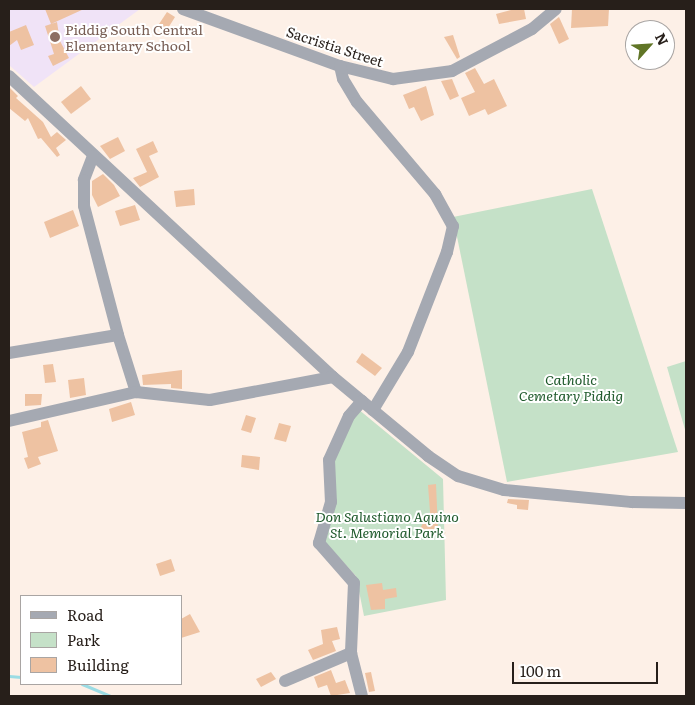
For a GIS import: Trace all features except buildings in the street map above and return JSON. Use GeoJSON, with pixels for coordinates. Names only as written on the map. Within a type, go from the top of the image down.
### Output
{"type":"FeatureCollection","features":[{"type":"Feature","properties":{"kind":"street","name":"Sacristia Street"},"geometry":{"type":"LineString","coordinates":[[183,9],[340,66],[393,79],[443,73],[502,46],[532,29],[556,9]]}},
{"type":"Feature","properties":{"kind":"street"},"geometry":{"type":"LineString","coordinates":[[340,66],[343,79],[357,102],[435,194],[453,226],[447,252],[408,352],[373,410]]}},
{"type":"Feature","properties":{"kind":"street"},"geometry":{"type":"LineString","coordinates":[[9,76],[333,377],[428,456],[458,476],[504,490],[632,502],[686,502]]}},
{"type":"Feature","properties":{"kind":"street"},"geometry":{"type":"LineString","coordinates":[[93,156],[84,180],[84,206],[118,335],[136,392]]}},
{"type":"Feature","properties":{"kind":"street"},"geometry":{"type":"LineString","coordinates":[[9,353],[118,335]]}},
{"type":"Feature","properties":{"kind":"street"},"geometry":{"type":"LineString","coordinates":[[9,421],[136,392],[210,400],[333,377]]}},
{"type":"Feature","properties":{"kind":"street"},"geometry":{"type":"LineString","coordinates":[[362,401],[349,416],[329,460],[331,502],[320,538],[321,547],[347,571],[354,583],[351,653],[362,696]]}},
{"type":"Feature","properties":{"kind":"street"},"geometry":{"type":"LineString","coordinates":[[285,681],[351,653]]}},
{"type":"Feature","properties":{"kind":"shaded area","name":"Piddig South Central Elementary School"},"geometry":{"type":"Polygon","coordinates":[[[9,9],[140,9],[34,87],[9,65],[9,9]]]}},
{"type":"Feature","properties":{"kind":"green space","name":"Catholic Cemetary Piddig"},"geometry":{"type":"Polygon","coordinates":[[[592,189],[678,452],[507,482],[453,217],[592,189]]]}},
{"type":"Feature","properties":{"kind":"green space"},"geometry":{"type":"Polygon","coordinates":[[[686,361],[686,433],[667,367],[686,361]]]}},
{"type":"Feature","properties":{"kind":"green space","name":"Don Salustiano Aquino St. Memorial Park"},"geometry":{"type":"Polygon","coordinates":[[[358,409],[443,479],[446,600],[364,616],[356,576],[325,542],[330,462],[358,409]]]}},
{"type":"Feature","properties":{"kind":"waterway"},"geometry":{"type":"LineString","coordinates":[[9,676],[20,677]]}},
{"type":"Feature","properties":{"kind":"waterway"},"geometry":{"type":"LineString","coordinates":[[84,685],[110,696]]}},
{"type":"Feature","properties":{"kind":"place","name":"Piddig South Central Elementary School"},"geometry":{"type":"Point","coordinates":[55,37]}}]}
